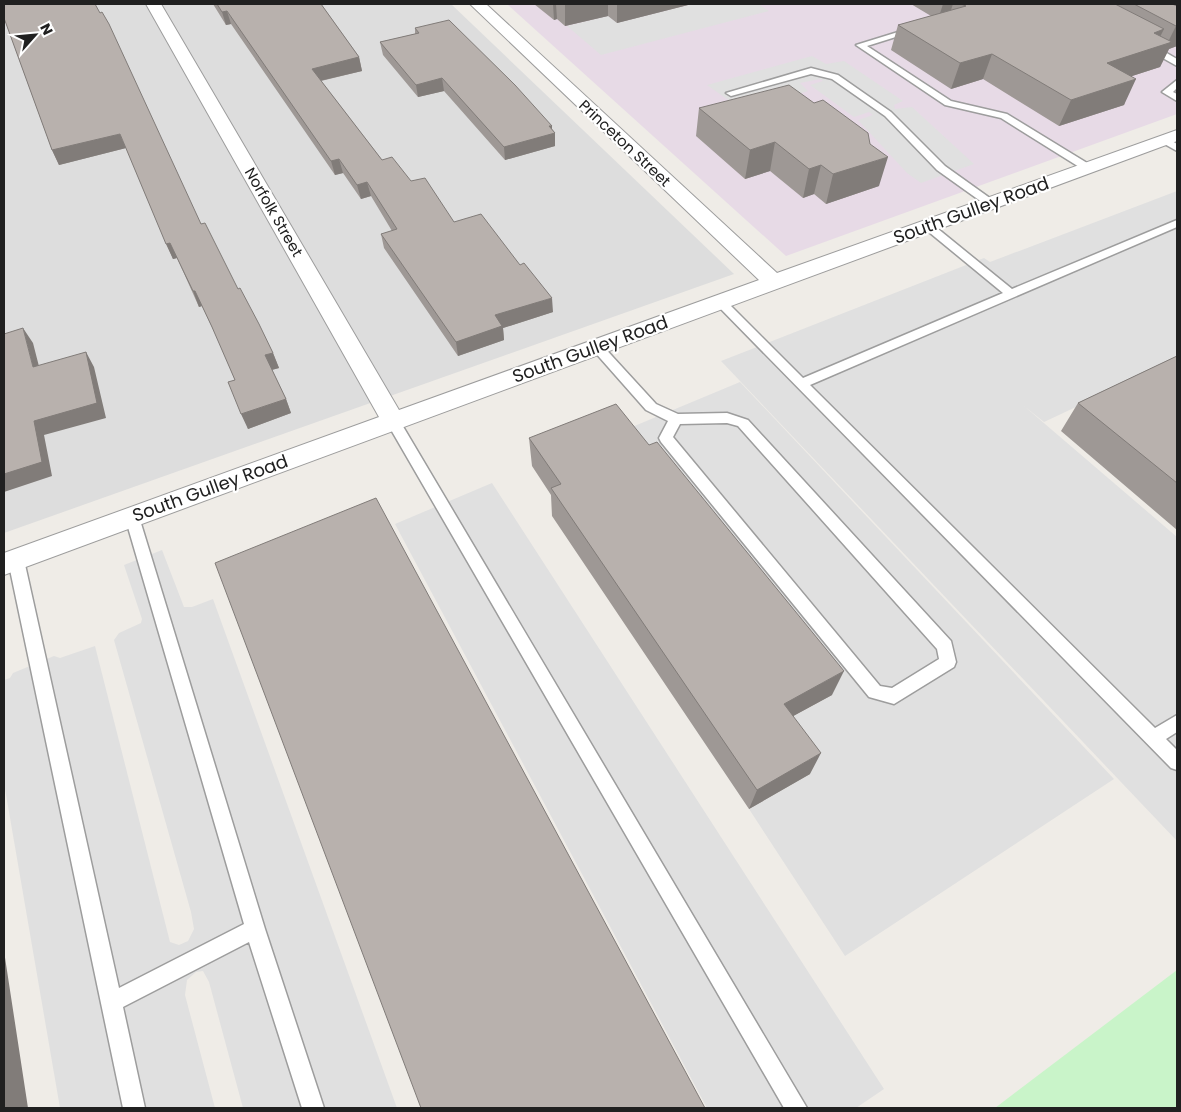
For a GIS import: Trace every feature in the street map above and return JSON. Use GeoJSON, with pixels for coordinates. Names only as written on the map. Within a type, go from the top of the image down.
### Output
{"type":"FeatureCollection","features":[{"type":"Feature","properties":{"kind":"street","name":"Norfolk Street"},"geometry":{"type":"LineString","coordinates":[[153,4],[393,421]]}},
{"type":"Feature","properties":{"kind":"street","name":"Princeton Street"},"geometry":{"type":"LineString","coordinates":[[477,4],[774,282]]}},
{"type":"Feature","properties":{"kind":"street","name":"South Gulley Road"},"geometry":{"type":"LineString","coordinates":[[10,562],[990,203],[1088,168],[1173,141]]}},
{"type":"Feature","properties":{"kind":"lane"},"geometry":{"type":"LineString","coordinates":[[925,27],[860,45],[948,102],[1004,116],[1088,168]]}},
{"type":"Feature","properties":{"kind":"lane"},"geometry":{"type":"LineString","coordinates":[[1142,44],[1177,63]]}},
{"type":"Feature","properties":{"kind":"lane"},"geometry":{"type":"LineString","coordinates":[[731,93],[811,71],[835,77],[888,114],[941,168],[990,203]]}},
{"type":"Feature","properties":{"kind":"lane"},"geometry":{"type":"LineString","coordinates":[[1177,83],[1167,92],[1177,98]]}},
{"type":"Feature","properties":{"kind":"lane"},"geometry":{"type":"LineString","coordinates":[[801,384],[1177,223]]}},
{"type":"Feature","properties":{"kind":"lane"},"geometry":{"type":"LineString","coordinates":[[928,226],[1011,294]]}},
{"type":"Feature","properties":{"kind":"lane"},"geometry":{"type":"LineString","coordinates":[[720,302],[1177,762]]}},
{"type":"Feature","properties":{"kind":"lane"},"geometry":{"type":"LineString","coordinates":[[597,347],[651,407],[676,419],[728,418],[743,424],[835,522],[945,646],[948,662],[894,696],[875,692],[666,438],[676,419]]}},
{"type":"Feature","properties":{"kind":"lane"},"geometry":{"type":"LineString","coordinates":[[393,421],[796,1108]]}},
{"type":"Feature","properties":{"kind":"lane"},"geometry":{"type":"LineString","coordinates":[[132,517],[255,929],[313,1108]]}},
{"type":"Feature","properties":{"kind":"lane"},"geometry":{"type":"LineString","coordinates":[[10,562],[112,1002],[134,1108]]}},
{"type":"Feature","properties":{"kind":"lane"},"geometry":{"type":"LineString","coordinates":[[1153,738],[1177,723]]}},
{"type":"Feature","properties":{"kind":"lane"},"geometry":{"type":"LineString","coordinates":[[112,1002],[255,929]]}},
{"type":"Feature","properties":{"kind":"shaded area"},"geometry":{"type":"Polygon","coordinates":[[[4,4],[451,4],[734,274],[4,533],[4,4]]]}},
{"type":"Feature","properties":{"kind":"shaded area"},"geometry":{"type":"Polygon","coordinates":[[[507,4],[1177,4],[1177,114],[786,256],[507,4]]]}},
{"type":"Feature","properties":{"kind":"shaded area"},"geometry":{"type":"Polygon","coordinates":[[[693,4],[758,4],[769,11],[601,55],[567,26],[608,16],[617,23],[693,4]]]}},
{"type":"Feature","properties":{"kind":"shaded area"},"geometry":{"type":"Polygon","coordinates":[[[812,56],[826,64],[844,61],[903,101],[894,105],[895,109],[912,107],[974,164],[921,183],[907,173],[858,120],[873,115],[869,112],[854,117],[810,85],[823,81],[820,79],[800,83],[808,91],[770,103],[734,104],[707,85],[812,56]]]}},
{"type":"Feature","properties":{"kind":"shaded area"},"geometry":{"type":"Polygon","coordinates":[[[1177,191],[1177,382],[1159,368],[1044,422],[1024,406],[1177,537],[1177,841],[721,361],[984,258],[990,262],[1177,191]]]}},
{"type":"Feature","properties":{"kind":"shaded area"},"geometry":{"type":"Polygon","coordinates":[[[740,382],[1114,779],[845,956],[749,809],[810,774],[775,726],[832,695],[632,427],[740,382]]]}},
{"type":"Feature","properties":{"kind":"shaded area"},"geometry":{"type":"Polygon","coordinates":[[[492,483],[884,1089],[856,1108],[707,1108],[395,524],[492,483]]]}},
{"type":"Feature","properties":{"kind":"shaded area"},"geometry":{"type":"Polygon","coordinates":[[[162,550],[184,607],[192,607],[213,599],[397,1108],[243,1108],[209,982],[203,971],[196,972],[187,980],[185,995],[215,1108],[60,1108],[4,783],[4,680],[10,678],[13,673],[54,656],[60,658],[95,646],[170,942],[179,945],[188,941],[194,929],[191,912],[114,640],[119,633],[141,623],[142,619],[124,565],[162,550]]]}},
{"type":"Feature","properties":{"kind":"green space"},"geometry":{"type":"Polygon","coordinates":[[[1177,970],[1177,1108],[995,1108],[1177,970]]]}},
{"type":"Feature","properties":{"kind":"building"},"geometry":{"type":"Polygon","coordinates":[[[4,4],[95,4],[100,13],[102,12],[201,224],[205,223],[273,353],[265,355],[286,399],[241,414],[228,382],[235,380],[195,291],[193,291],[170,243],[166,244],[120,134],[52,150],[4,18],[4,4]]]}},
{"type":"Feature","properties":{"kind":"building"},"geometry":{"type":"Polygon","coordinates":[[[217,4],[321,4],[359,57],[312,69],[382,160],[392,157],[411,181],[425,178],[454,222],[481,214],[520,265],[524,263],[552,298],[495,315],[502,326],[456,342],[381,234],[397,229],[367,182],[357,185],[339,159],[331,161],[227,11],[222,12],[217,4]]]}},
{"type":"Feature","properties":{"kind":"building"},"geometry":{"type":"Polygon","coordinates":[[[961,4],[1115,4],[1164,29],[1154,33],[1172,42],[1107,63],[1136,79],[1071,100],[992,54],[960,63],[898,25],[966,6],[961,4]]]}},
{"type":"Feature","properties":{"kind":"building"},"geometry":{"type":"Polygon","coordinates":[[[1134,4],[1172,4],[1177,6],[1177,25],[1176,26],[1134,4]]]}},
{"type":"Feature","properties":{"kind":"building"},"geometry":{"type":"Polygon","coordinates":[[[449,20],[515,85],[552,126],[549,126],[555,133],[504,147],[442,78],[416,85],[380,42],[419,33],[415,28],[449,20]]]}},
{"type":"Feature","properties":{"kind":"building"},"geometry":{"type":"Polygon","coordinates":[[[789,85],[814,103],[823,100],[868,133],[870,144],[888,157],[833,174],[821,165],[809,169],[775,142],[750,150],[699,108],[789,85]]]}},
{"type":"Feature","properties":{"kind":"building"},"geometry":{"type":"Polygon","coordinates":[[[23,328],[33,367],[86,352],[97,403],[34,421],[42,462],[4,474],[4,334],[23,328]]]}},
{"type":"Feature","properties":{"kind":"building"},"geometry":{"type":"Polygon","coordinates":[[[1177,356],[1177,483],[1078,403],[1177,356]]]}},
{"type":"Feature","properties":{"kind":"building"},"geometry":{"type":"Polygon","coordinates":[[[616,404],[649,445],[657,442],[844,671],[784,704],[821,753],[757,790],[551,488],[561,484],[529,438],[616,404]]]}},
{"type":"Feature","properties":{"kind":"building"},"geometry":{"type":"Polygon","coordinates":[[[376,498],[705,1108],[421,1108],[215,563],[376,498]]]}}]}
